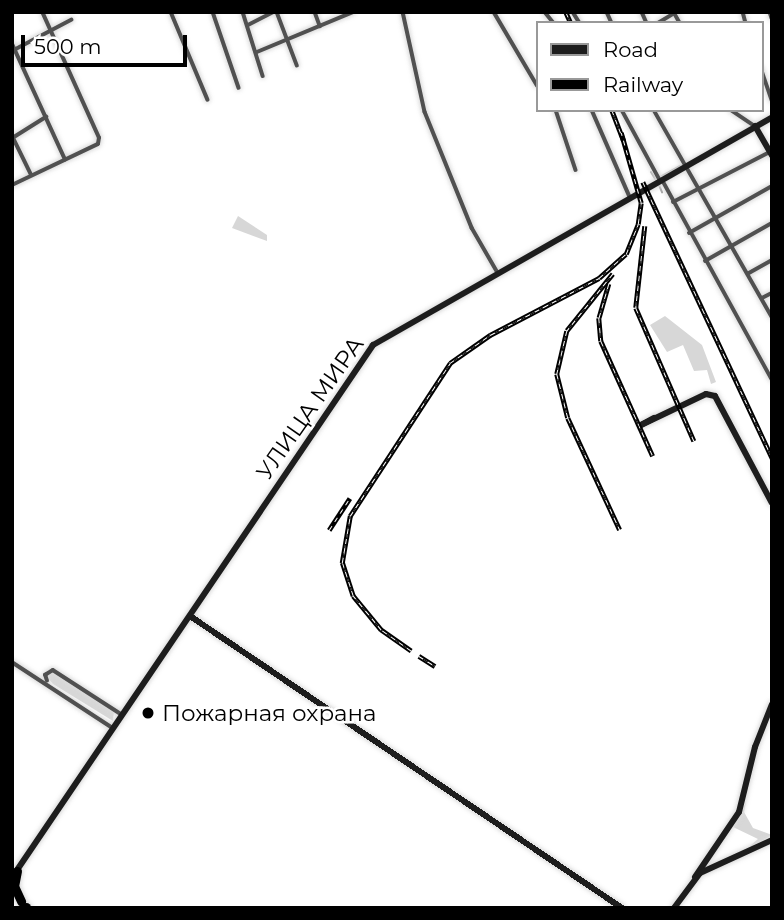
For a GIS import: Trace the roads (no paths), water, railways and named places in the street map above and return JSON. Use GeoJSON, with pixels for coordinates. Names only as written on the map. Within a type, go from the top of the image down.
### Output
{"type":"FeatureCollection","features":[{"type":"Feature","properties":{"kind":"highway"},"geometry":{"type":"LineString","coordinates":[[14,872],[14,886],[25,906]]}},
{"type":"Feature","properties":{"kind":"highway"},"geometry":{"type":"LineString","coordinates":[[12,893],[25,906]]}},
{"type":"Feature","properties":{"kind":"main road","name":"УЛИЦА МИРА"},"geometry":{"type":"LineString","coordinates":[[14,872],[373,345],[772,117]]}},
{"type":"Feature","properties":{"kind":"main road"},"geometry":{"type":"LineString","coordinates":[[755,127],[769,143],[771,154]]}},
{"type":"Feature","properties":{"kind":"main road"},"geometry":{"type":"LineString","coordinates":[[654,418],[706,394],[715,396],[772,503]]}},
{"type":"Feature","properties":{"kind":"main road"},"geometry":{"type":"LineString","coordinates":[[190,616],[622,908]]}},
{"type":"Feature","properties":{"kind":"main road"},"geometry":{"type":"LineString","coordinates":[[674,908],[739,812],[755,747],[772,704]]}},
{"type":"Feature","properties":{"kind":"main road"},"geometry":{"type":"LineString","coordinates":[[695,877],[772,840]]}},
{"type":"Feature","properties":{"kind":"street"},"geometry":{"type":"LineString","coordinates":[[12,185],[98,144],[99,138],[42,12]]}},
{"type":"Feature","properties":{"kind":"street"},"geometry":{"type":"LineString","coordinates":[[171,12],[208,100]]}},
{"type":"Feature","properties":{"kind":"street"},"geometry":{"type":"LineString","coordinates":[[213,12],[239,88]]}},
{"type":"Feature","properties":{"kind":"street"},"geometry":{"type":"LineString","coordinates":[[243,12],[263,76]]}},
{"type":"Feature","properties":{"kind":"street"},"geometry":{"type":"LineString","coordinates":[[315,12],[320,26]]}},
{"type":"Feature","properties":{"kind":"street"},"geometry":{"type":"LineString","coordinates":[[257,52],[354,12]]}},
{"type":"Feature","properties":{"kind":"street"},"geometry":{"type":"LineString","coordinates":[[403,12],[425,112],[472,228],[498,273]]}},
{"type":"Feature","properties":{"kind":"street"},"geometry":{"type":"LineString","coordinates":[[494,12],[536,83]]}},
{"type":"Feature","properties":{"kind":"street"},"geometry":{"type":"LineString","coordinates":[[770,12],[772,18]]}},
{"type":"Feature","properties":{"kind":"street"},"geometry":{"type":"LineString","coordinates":[[248,25],[277,13],[297,65]]}},
{"type":"Feature","properties":{"kind":"street"},"geometry":{"type":"LineString","coordinates":[[14,50],[71,20]]}},
{"type":"Feature","properties":{"kind":"street"},"geometry":{"type":"LineString","coordinates":[[12,43],[65,159]]}},
{"type":"Feature","properties":{"kind":"street"},"geometry":{"type":"LineString","coordinates":[[763,74],[772,100]]}},
{"type":"Feature","properties":{"kind":"street"},"geometry":{"type":"LineString","coordinates":[[557,112],[576,170]]}},
{"type":"Feature","properties":{"kind":"street"},"geometry":{"type":"LineString","coordinates":[[593,112],[630,197]]}},
{"type":"Feature","properties":{"kind":"street"},"geometry":{"type":"LineString","coordinates":[[623,112],[772,379]]}},
{"type":"Feature","properties":{"kind":"street"},"geometry":{"type":"LineString","coordinates":[[655,112],[734,245],[772,317]]}},
{"type":"Feature","properties":{"kind":"street"},"geometry":{"type":"LineString","coordinates":[[733,112],[738,119],[751,118],[755,127]]}},
{"type":"Feature","properties":{"kind":"street"},"geometry":{"type":"LineString","coordinates":[[31,175],[13,137],[47,117]]}},
{"type":"Feature","properties":{"kind":"street"},"geometry":{"type":"LineString","coordinates":[[673,202],[771,154]]}},
{"type":"Feature","properties":{"kind":"street"},"geometry":{"type":"LineString","coordinates":[[689,233],[772,186]]}},
{"type":"Feature","properties":{"kind":"street"},"geometry":{"type":"LineString","coordinates":[[705,261],[772,223]]}},
{"type":"Feature","properties":{"kind":"street"},"geometry":{"type":"LineString","coordinates":[[749,273],[772,260]]}},
{"type":"Feature","properties":{"kind":"street"},"geometry":{"type":"LineString","coordinates":[[762,298],[772,293]]}},
{"type":"Feature","properties":{"kind":"street"},"geometry":{"type":"LineString","coordinates":[[12,662],[48,683],[113,728]]}},
{"type":"Feature","properties":{"kind":"street"},"geometry":{"type":"LineString","coordinates":[[48,683],[46,675],[53,670],[122,715]]}},
{"type":"Feature","properties":{"kind":"waterway"},"geometry":{"type":"LineString","coordinates":[[660,177],[683,164]]}},
{"type":"Feature","properties":{"kind":"waterway"},"geometry":{"type":"LineString","coordinates":[[651,172],[656,180]]}},
{"type":"Feature","properties":{"kind":"waterway"},"geometry":{"type":"LineString","coordinates":[[659,185],[662,192]]}},
{"type":"Feature","properties":{"kind":"railway"},"geometry":{"type":"LineString","coordinates":[[566,12],[570,21]]}},
{"type":"Feature","properties":{"kind":"railway"},"geometry":{"type":"LineString","coordinates":[[613,112],[624,141]]}},
{"type":"Feature","properties":{"kind":"railway"},"geometry":{"type":"LineString","coordinates":[[411,651],[381,630],[353,596],[342,563],[350,516],[450,363],[490,335],[599,278],[626,254],[638,224],[641,203],[621,133]]}},
{"type":"Feature","properties":{"kind":"railway"},"geometry":{"type":"LineString","coordinates":[[643,182],[772,458]]}},
{"type":"Feature","properties":{"kind":"railway"},"geometry":{"type":"LineString","coordinates":[[645,226],[636,308],[694,441]]}},
{"type":"Feature","properties":{"kind":"railway"},"geometry":{"type":"LineString","coordinates":[[613,274],[567,331],[557,374],[568,418],[620,530]]}},
{"type":"Feature","properties":{"kind":"railway"},"geometry":{"type":"LineString","coordinates":[[609,284],[599,318],[601,341],[653,456]]}},
{"type":"Feature","properties":{"kind":"railway"},"geometry":{"type":"LineString","coordinates":[[329,530],[350,498]]}},
{"type":"Feature","properties":{"kind":"railway"},"geometry":{"type":"LineString","coordinates":[[419,656],[435,666]]}},
{"type":"Feature","properties":{"kind":"place","name":"Пожарная охрана"},"geometry":{"type":"Point","coordinates":[148,713]}}]}
